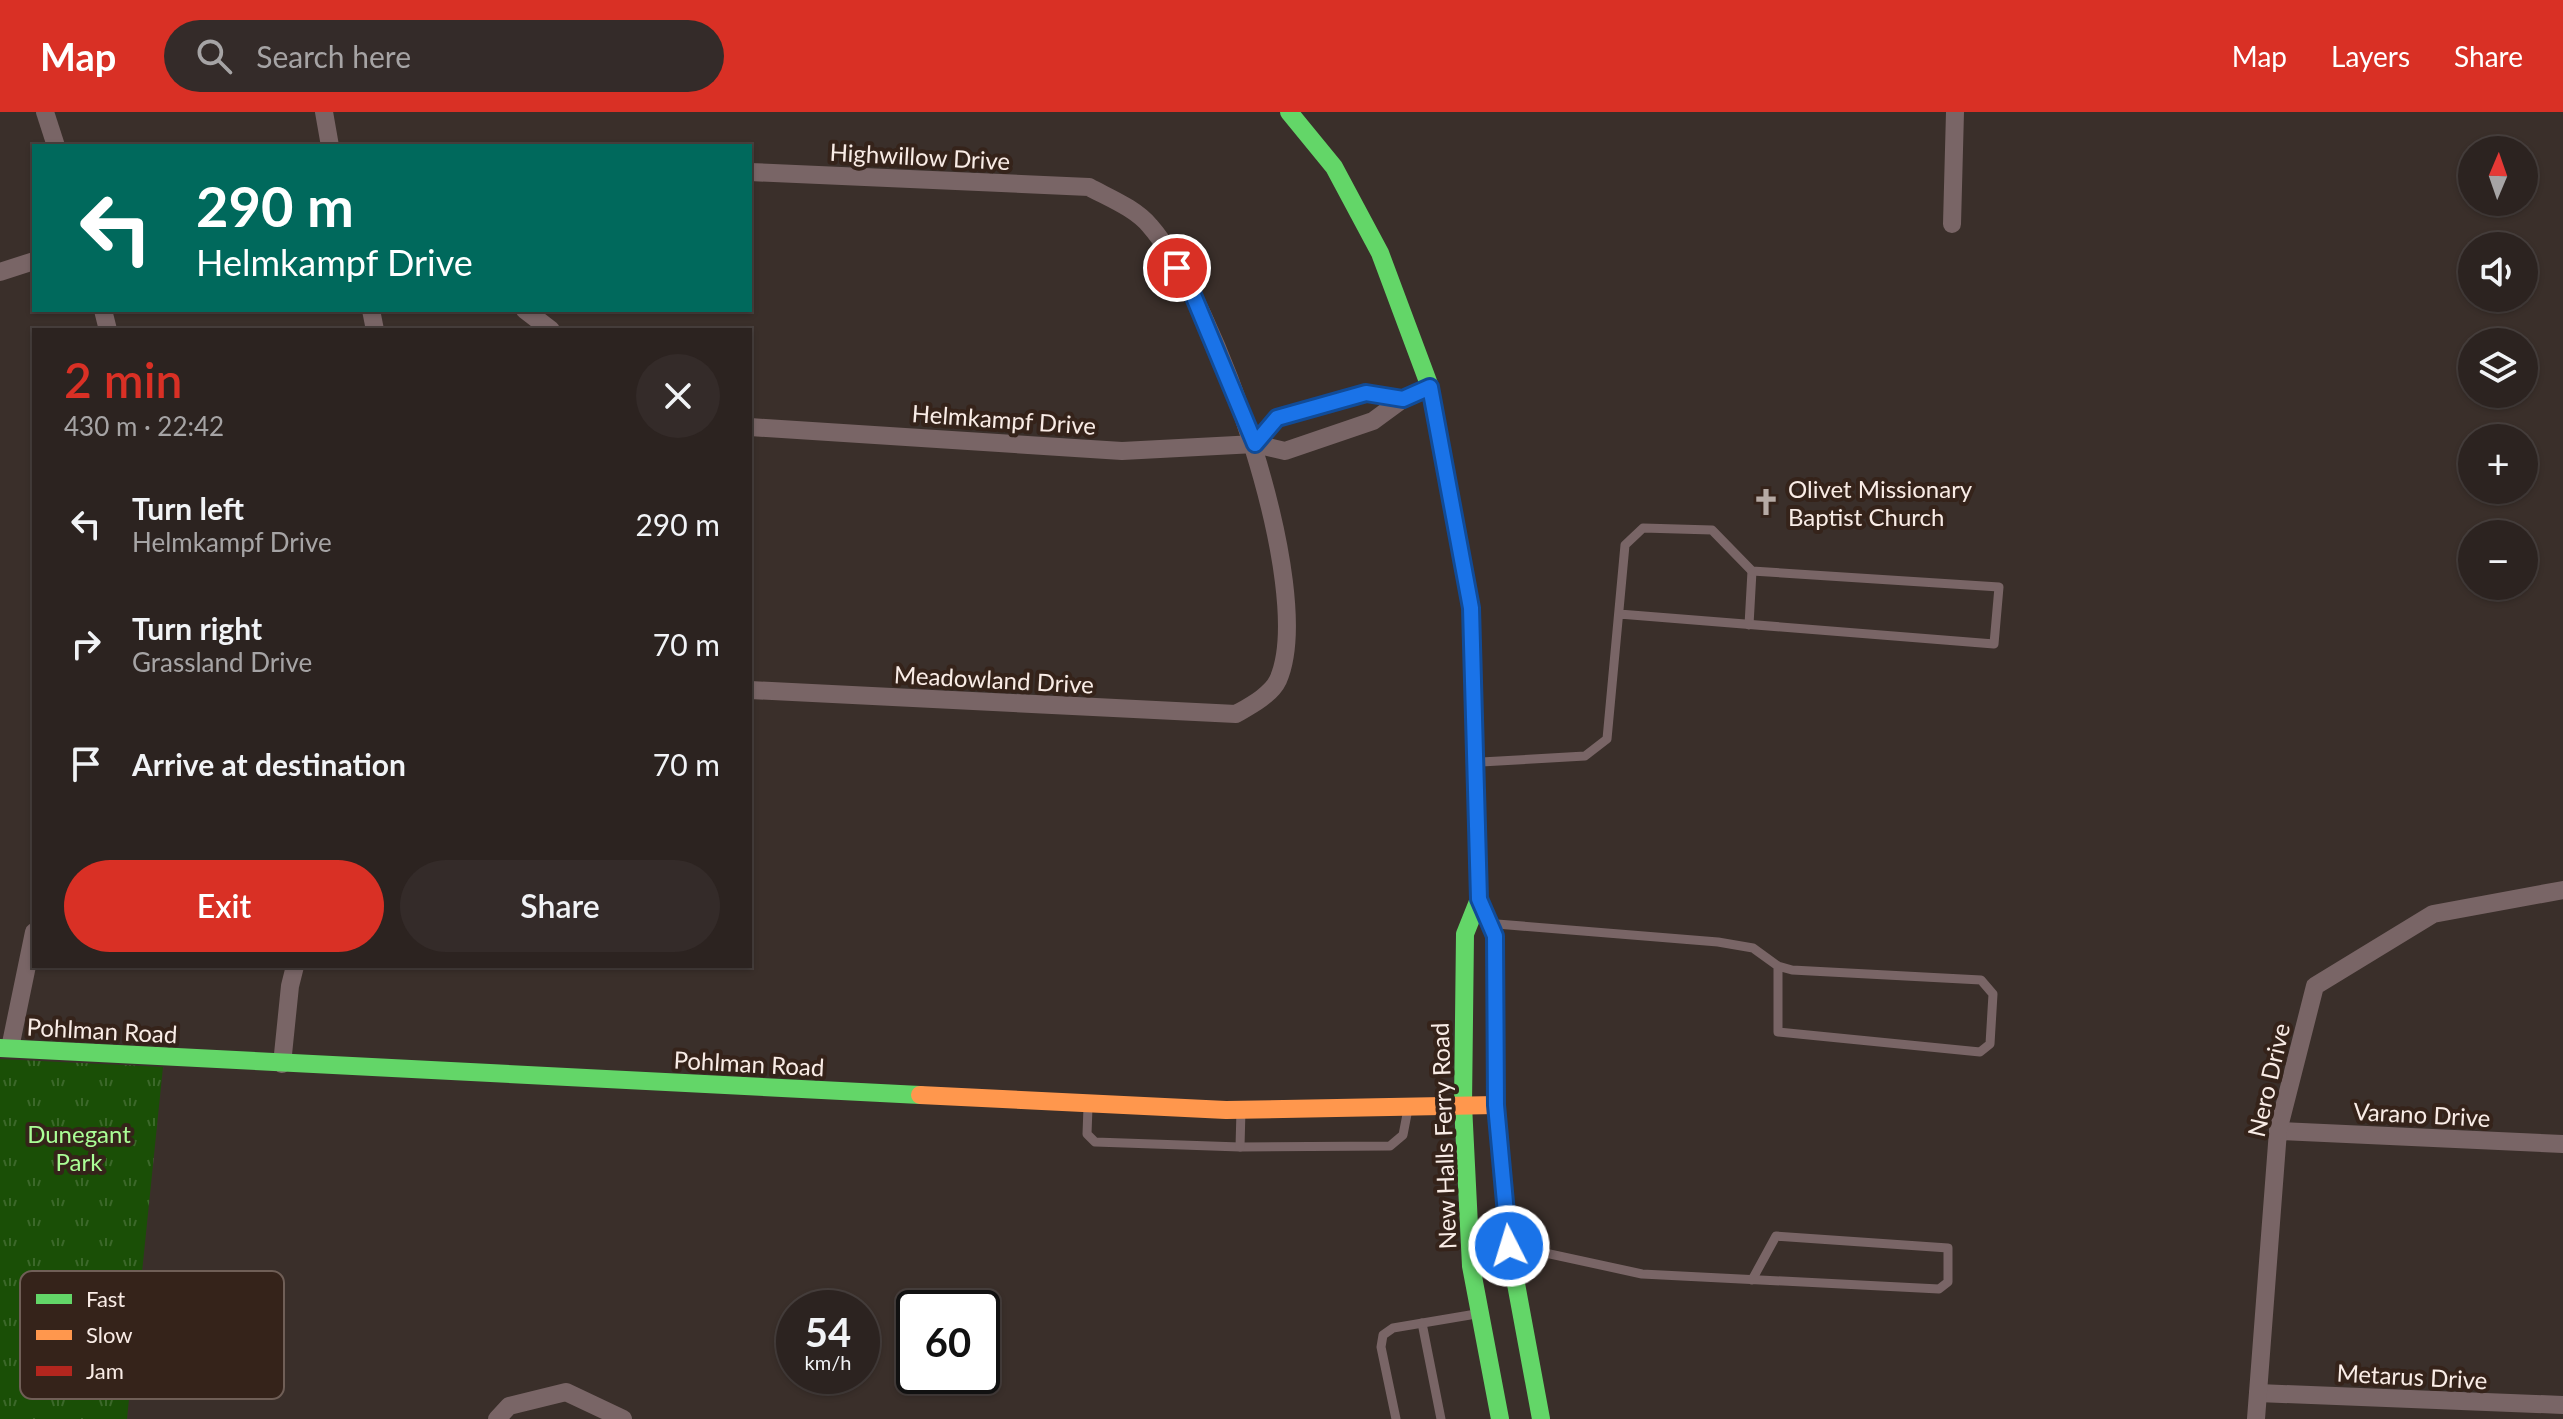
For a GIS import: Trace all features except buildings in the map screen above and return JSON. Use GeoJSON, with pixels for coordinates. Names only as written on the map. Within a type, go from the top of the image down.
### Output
{"type":"FeatureCollection","features":[{"type":"Feature","properties":{"kind":"main road","name":"New Halls Ferry Road"},"geometry":{"type":"LineString","coordinates":[[1289,112],[1334,167],[1380,253],[1430,387],[1471,608],[1479,899],[1495,936],[1496,1105],[1509,1246],[1541,1419]]}},
{"type":"Feature","properties":{"kind":"main road","name":"New Halls Ferry Road"},"geometry":{"type":"LineString","coordinates":[[1479,899],[1465,934],[1463,1105],[1471,1266],[1500,1419]]}},
{"type":"Feature","properties":{"kind":"main road","name":"Pohlman Road"},"geometry":{"type":"LineString","coordinates":[[5,1048],[1241,1110],[1496,1105]]}},
{"type":"Feature","properties":{"kind":"street"},"geometry":{"type":"LineString","coordinates":[[45,112],[55,144]]}},
{"type":"Feature","properties":{"kind":"street"},"geometry":{"type":"LineString","coordinates":[[324,112],[330,144]]}},
{"type":"Feature","properties":{"kind":"street"},"geometry":{"type":"LineString","coordinates":[[1952,224],[1955,112]]}},
{"type":"Feature","properties":{"kind":"street","name":"Highwillow Drive"},"geometry":{"type":"LineString","coordinates":[[752,172],[1089,187],[1131,210],[1150,226],[1191,290],[1255,444]]}},
{"type":"Feature","properties":{"kind":"street"},"geometry":{"type":"LineString","coordinates":[[0,272],[32,262]]}},
{"type":"Feature","properties":{"kind":"street"},"geometry":{"type":"LineString","coordinates":[[528,312],[548,328]]}},
{"type":"Feature","properties":{"kind":"street","name":"Helmkampf Drive"},"geometry":{"type":"LineString","coordinates":[[752,427],[1122,451],[1255,444],[1285,451],[1373,421],[1403,399],[1430,387]]}},
{"type":"Feature","properties":{"kind":"street"},"geometry":{"type":"LineString","coordinates":[[1255,444],[1277,418],[1366,393],[1403,399]]}},
{"type":"Feature","properties":{"kind":"street","name":"Meadowland Drive"},"geometry":{"type":"LineString","coordinates":[[752,690],[1236,714],[1259,700],[1277,683],[1288,648],[1283,566],[1255,444]]}},
{"type":"Feature","properties":{"kind":"street","name":"Nero Drive"},"geometry":{"type":"LineString","coordinates":[[2256,1419],[2278,1131],[2315,986],[2433,914],[2563,890]]}},
{"type":"Feature","properties":{"kind":"street"},"geometry":{"type":"LineString","coordinates":[[5,1048],[32,940]]}},
{"type":"Feature","properties":{"kind":"street"},"geometry":{"type":"LineString","coordinates":[[282,1064],[294,968]]}},
{"type":"Feature","properties":{"kind":"street","name":"Varano Drive"},"geometry":{"type":"LineString","coordinates":[[2278,1131],[2563,1144]]}},
{"type":"Feature","properties":{"kind":"street"},"geometry":{"type":"LineString","coordinates":[[497,1419],[509,1406],[566,1392],[623,1419]]}},
{"type":"Feature","properties":{"kind":"street","name":"Metarus Drive"},"geometry":{"type":"LineString","coordinates":[[2258,1393],[2563,1405]]}},
{"type":"Feature","properties":{"kind":"lane"},"geometry":{"type":"LineString","coordinates":[[1474,763],[1585,756],[1607,739],[1625,545],[1643,528],[1712,530],[1752,571],[1999,587],[1994,644],[1619,614]]}},
{"type":"Feature","properties":{"kind":"lane"},"geometry":{"type":"LineString","coordinates":[[1749,625],[1752,571]]}},
{"type":"Feature","properties":{"kind":"lane"},"geometry":{"type":"LineString","coordinates":[[1490,924],[1718,942],[1753,948],[1778,966],[1981,980],[1993,994],[1990,1044],[1980,1052],[1778,1032],[1778,966]]}},
{"type":"Feature","properties":{"kind":"lane"},"geometry":{"type":"LineString","coordinates":[[1088,1103],[1087,1134],[1095,1142],[1240,1147],[1390,1146],[1403,1135],[1409,1106]]}},
{"type":"Feature","properties":{"kind":"lane"},"geometry":{"type":"LineString","coordinates":[[1240,1147],[1241,1110]]}},
{"type":"Feature","properties":{"kind":"lane"},"geometry":{"type":"LineString","coordinates":[[1509,1246],[1642,1274],[1752,1280],[1939,1289],[1948,1282],[1948,1248],[1776,1236],[1752,1280]]}},
{"type":"Feature","properties":{"kind":"lane"},"geometry":{"type":"LineString","coordinates":[[1396,1419],[1381,1347],[1383,1335],[1393,1328],[1479,1314]]}},
{"type":"Feature","properties":{"kind":"lane"},"geometry":{"type":"LineString","coordinates":[[1422,1323],[1441,1419]]}},
{"type":"Feature","properties":{"kind":"green space","name":"Dunegant Park"},"geometry":{"type":"Polygon","coordinates":[[[0,1059],[163,1067],[142,1271],[20,1271],[20,1399],[129,1399],[127,1419],[0,1419],[0,1059]]]}},
{"type":"Feature","properties":{"kind":"traffic: fast"},"geometry":{"type":"LineString","coordinates":[[1289,112],[1334,167],[1380,253],[1430,387],[1471,608],[1479,899],[1487,918]]}},
{"type":"Feature","properties":{"kind":"traffic: fast"},"geometry":{"type":"LineString","coordinates":[[1479,899],[1465,934],[1463,1105],[1471,1266],[1500,1419]]}},
{"type":"Feature","properties":{"kind":"traffic: fast"},"geometry":{"type":"LineString","coordinates":[[0,1048],[920,1095]]}},
{"type":"Feature","properties":{"kind":"traffic: fast"},"geometry":{"type":"LineString","coordinates":[[1504,1193],[1509,1246],[1541,1419]]}},
{"type":"Feature","properties":{"kind":"traffic: slow"},"geometry":{"type":"LineString","coordinates":[[920,1095],[1226,1110],[1496,1105]]}},
{"type":"Feature","properties":{"kind":"traffic: jam"},"geometry":{"type":"LineString","coordinates":[[1487,918],[1495,936],[1496,1105],[1504,1193]]}},
{"type":"Feature","properties":{"kind":"place","name":"Olivet Missionary Baptist Church"},"geometry":{"type":"Point","coordinates":[1766,502]}},
{"type":"Feature","properties":{"kind":"route"},"geometry":{"type":"LineString","coordinates":[[1177,268],[1191,290],[1255,444],[1277,418],[1366,393],[1403,399],[1430,387],[1471,608],[1479,899],[1495,936],[1496,1105],[1509,1246]]}}]}
